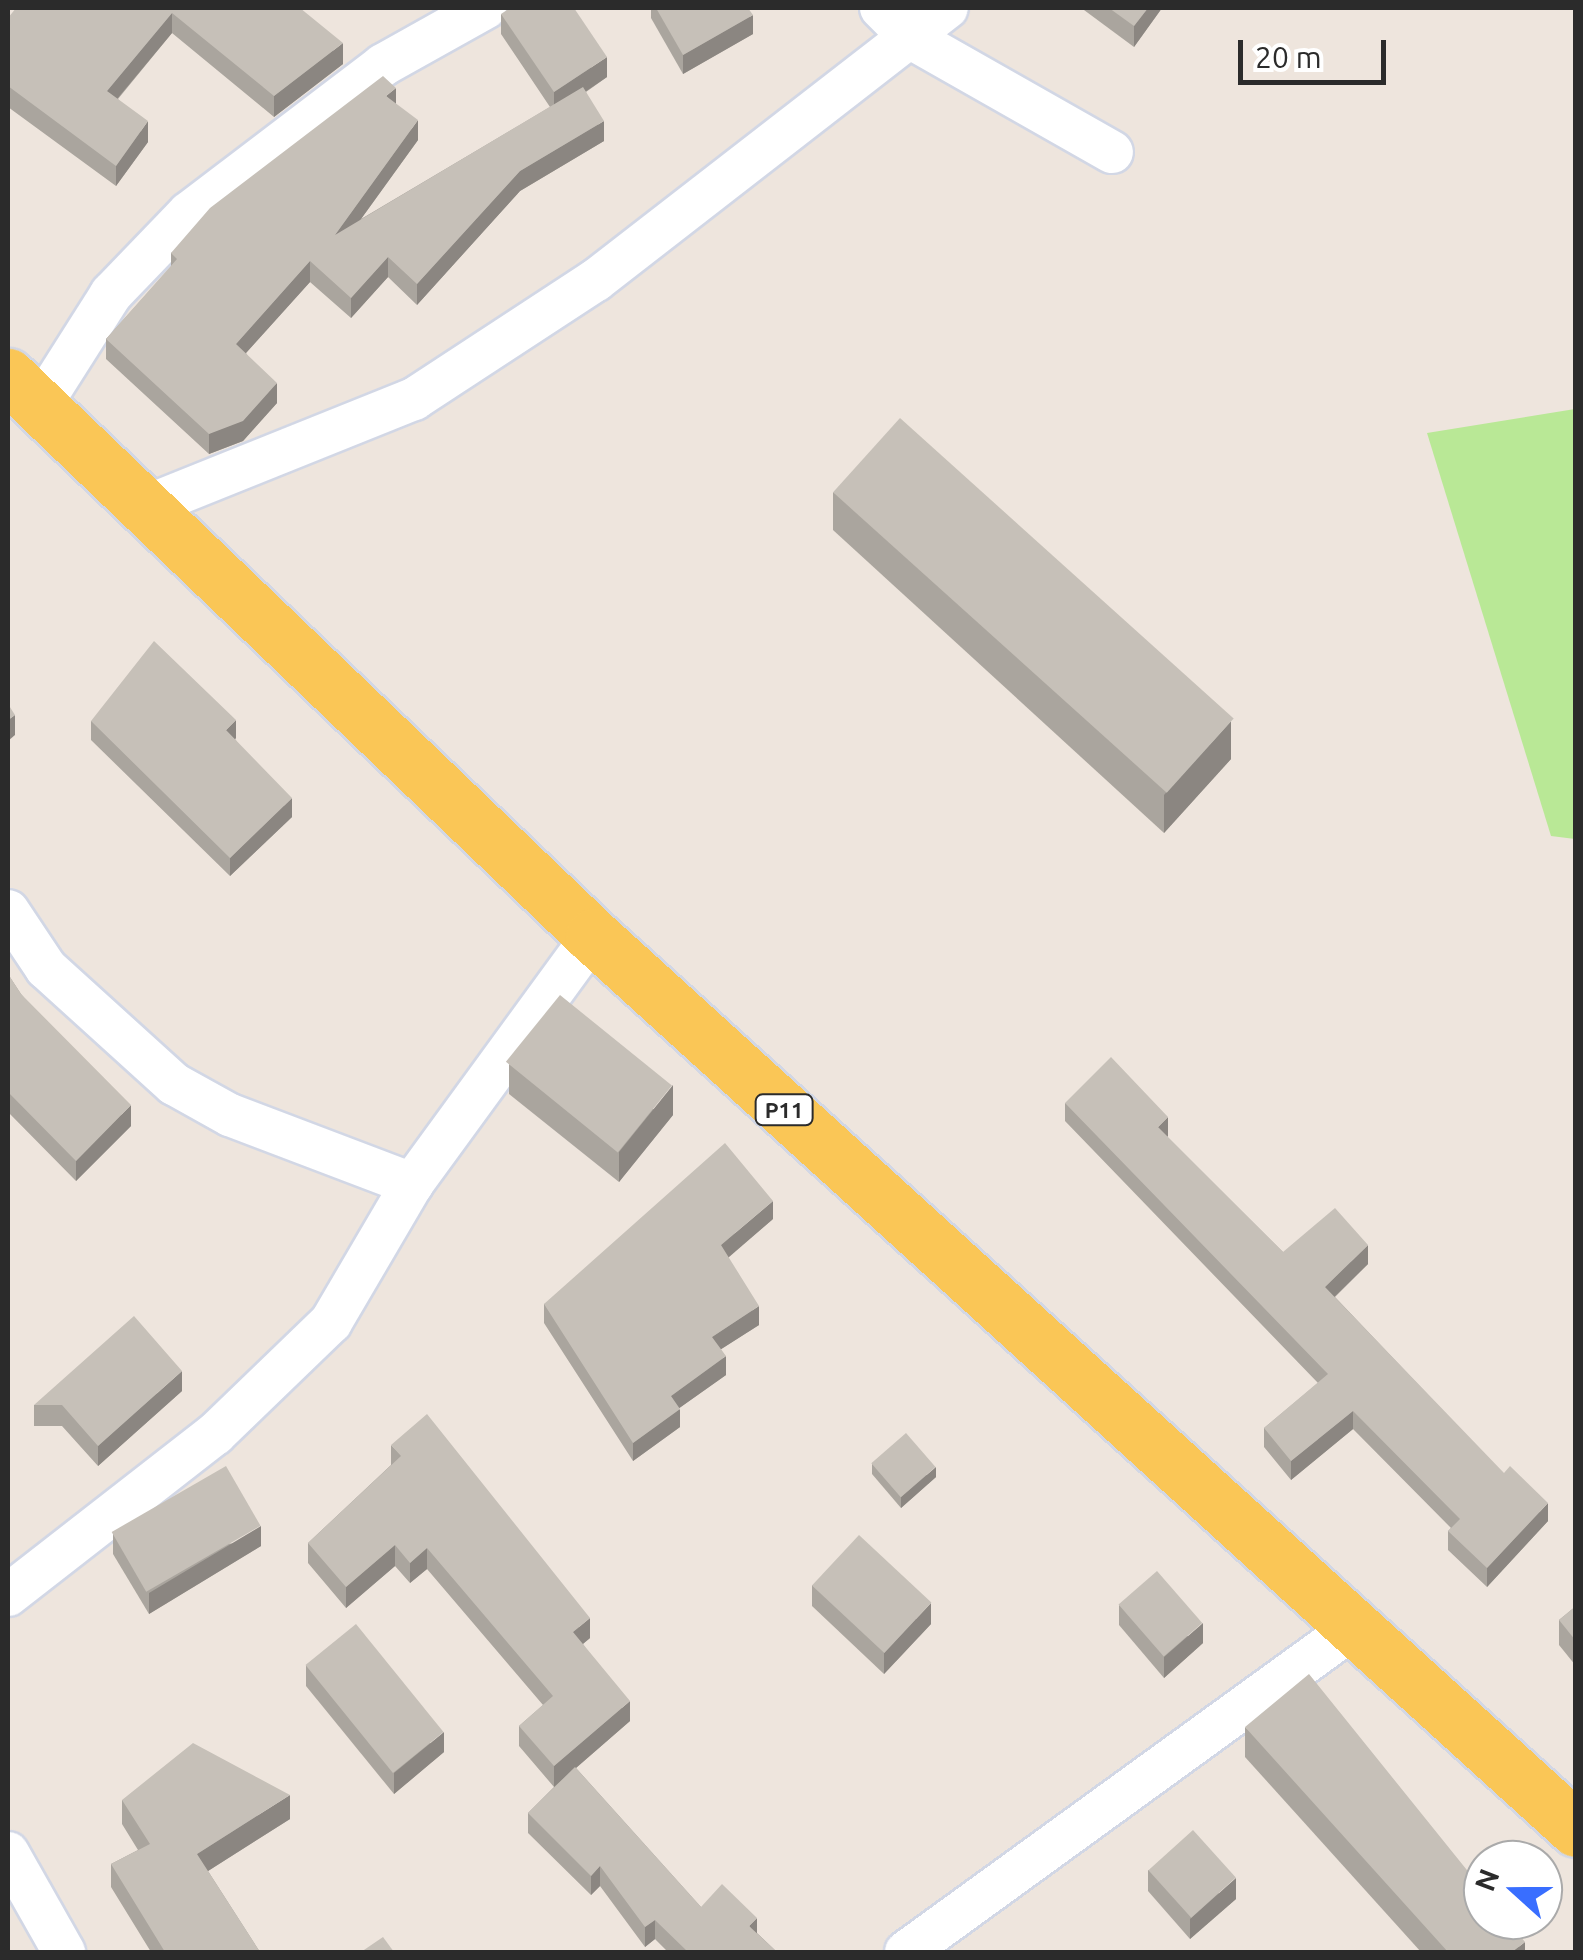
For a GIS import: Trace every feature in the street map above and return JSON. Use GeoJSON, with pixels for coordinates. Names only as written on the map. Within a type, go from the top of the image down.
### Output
{"type":"FeatureCollection","features":[{"type":"Feature","properties":{"kind":"main road","name":"P11"},"geometry":{"type":"LineString","coordinates":[[24,391],[593,936],[1576,1829]]}},
{"type":"Feature","properties":{"kind":"street"},"geometry":{"type":"LineString","coordinates":[[24,391],[110,294],[189,214],[382,65],[485,8]]}},
{"type":"Feature","properties":{"kind":"street"},"geometry":{"type":"LineString","coordinates":[[881,8],[911,38],[1112,152]]}},
{"type":"Feature","properties":{"kind":"street"},"geometry":{"type":"LineString","coordinates":[[145,507],[414,399],[596,280],[947,8]]}},
{"type":"Feature","properties":{"kind":"street"},"geometry":{"type":"LineString","coordinates":[[8,911],[46,968],[174,1084],[230,1115],[412,1184]]}},
{"type":"Feature","properties":{"kind":"street"},"geometry":{"type":"LineString","coordinates":[[8,1596],[286,1370],[366,1272],[412,1184],[593,936]]}},
{"type":"Feature","properties":{"kind":"street"},"geometry":{"type":"LineString","coordinates":[[906,1952],[1353,1628]]}},
{"type":"Feature","properties":{"kind":"street"},"geometry":{"type":"LineString","coordinates":[[8,1853],[64,1952]]}},
{"type":"Feature","properties":{"kind":"green space"},"geometry":{"type":"Polygon","coordinates":[[[1576,409],[1575,839],[1551,836],[1427,433],[1576,409]]]}},
{"type":"Feature","properties":{"kind":"building"},"geometry":{"type":"Polygon","coordinates":[[[16,8],[300,8],[343,43],[274,96],[172,13],[107,91],[148,121],[116,166],[8,86],[8,18],[16,8]]]}},
{"type":"Feature","properties":{"kind":"building"},"geometry":{"type":"Polygon","coordinates":[[[510,8],[574,8],[607,57],[554,92],[501,14],[510,8]]]}},
{"type":"Feature","properties":{"kind":"building"},"geometry":{"type":"Polygon","coordinates":[[[656,8],[748,8],[753,15],[683,55],[656,8]]]}},
{"type":"Feature","properties":{"kind":"building"},"geometry":{"type":"Polygon","coordinates":[[[1109,8],[1148,8],[1134,26],[1109,8]]]}},
{"type":"Feature","properties":{"kind":"building"},"geometry":{"type":"Polygon","coordinates":[[[383,76],[396,88],[386,96],[418,120],[335,235],[583,87],[604,121],[520,171],[417,284],[388,257],[351,298],[310,261],[236,344],[277,383],[243,421],[209,434],[106,339],[177,259],[171,253],[210,208],[383,76]]]}},
{"type":"Feature","properties":{"kind":"building"},"geometry":{"type":"Polygon","coordinates":[[[900,418],[1234,718],[1167,793],[833,492],[900,418]]]}},
{"type":"Feature","properties":{"kind":"building"},"geometry":{"type":"Polygon","coordinates":[[[154,641],[236,720],[226,730],[292,798],[230,858],[91,721],[154,641]]]}},
{"type":"Feature","properties":{"kind":"building"},"geometry":{"type":"Polygon","coordinates":[[[8,974],[21,994],[131,1105],[76,1161],[8,1092],[8,974]]]}},
{"type":"Feature","properties":{"kind":"building"},"geometry":{"type":"Polygon","coordinates":[[[560,995],[672,1086],[618,1152],[506,1062],[560,995]]]}},
{"type":"Feature","properties":{"kind":"building"},"geometry":{"type":"Polygon","coordinates":[[[1111,1057],[1168,1117],[1158,1127],[1283,1252],[1335,1208],[1368,1245],[1325,1287],[1504,1473],[1510,1466],[1548,1503],[1487,1568],[1448,1531],[1460,1519],[1353,1411],[1291,1461],[1264,1428],[1328,1374],[1065,1103],[1111,1057]]]}},
{"type":"Feature","properties":{"kind":"building"},"geometry":{"type":"Polygon","coordinates":[[[725,1143],[773,1201],[721,1245],[759,1306],[712,1337],[726,1356],[671,1396],[680,1409],[633,1443],[544,1304],[725,1143]]]}},
{"type":"Feature","properties":{"kind":"building"},"geometry":{"type":"Polygon","coordinates":[[[134,1316],[182,1371],[98,1446],[62,1405],[34,1405],[134,1316]]]}},
{"type":"Feature","properties":{"kind":"building"},"geometry":{"type":"Polygon","coordinates":[[[427,1414],[590,1618],[573,1632],[630,1701],[554,1766],[519,1726],[553,1696],[427,1548],[410,1563],[395,1545],[346,1587],[308,1543],[401,1456],[391,1445],[427,1414]]]}},
{"type":"Feature","properties":{"kind":"building"},"geometry":{"type":"Polygon","coordinates":[[[906,1433],[936,1467],[901,1497],[871,1463],[906,1433]]]}},
{"type":"Feature","properties":{"kind":"building"},"geometry":{"type":"Polygon","coordinates":[[[226,1466],[260,1526],[146,1592],[112,1532],[226,1466]]]}},
{"type":"Feature","properties":{"kind":"building"},"geometry":{"type":"Polygon","coordinates":[[[859,1535],[931,1603],[884,1653],[812,1585],[859,1535]]]}},
{"type":"Feature","properties":{"kind":"building"},"geometry":{"type":"Polygon","coordinates":[[[1157,1571],[1202,1623],[1164,1657],[1119,1604],[1157,1571]]]}},
{"type":"Feature","properties":{"kind":"building"},"geometry":{"type":"Polygon","coordinates":[[[1576,1606],[1576,1641],[1559,1620],[1576,1606]]]}},
{"type":"Feature","properties":{"kind":"building"},"geometry":{"type":"Polygon","coordinates":[[[356,1624],[443,1732],[393,1773],[305,1665],[356,1624]]]}},
{"type":"Feature","properties":{"kind":"building"},"geometry":{"type":"Polygon","coordinates":[[[1309,1674],[1463,1865],[1463,1940],[1525,1942],[1512,1952],[1448,1952],[1245,1727],[1309,1674]]]}},
{"type":"Feature","properties":{"kind":"building"},"geometry":{"type":"Polygon","coordinates":[[[193,1743],[290,1795],[197,1854],[260,1952],[165,1952],[111,1864],[150,1844],[122,1800],[193,1743]]]}},
{"type":"Feature","properties":{"kind":"building"},"geometry":{"type":"Polygon","coordinates":[[[575,1767],[701,1907],[722,1884],[757,1918],[749,1926],[777,1952],[688,1952],[655,1920],[645,1927],[600,1866],[591,1876],[528,1813],[575,1767]]]}},
{"type":"Feature","properties":{"kind":"building"},"geometry":{"type":"Polygon","coordinates":[[[1193,1830],[1236,1878],[1191,1918],[1148,1870],[1193,1830]]]}},
{"type":"Feature","properties":{"kind":"building"},"geometry":{"type":"Polygon","coordinates":[[[383,1937],[394,1952],[361,1952],[383,1937]]]}}]}
